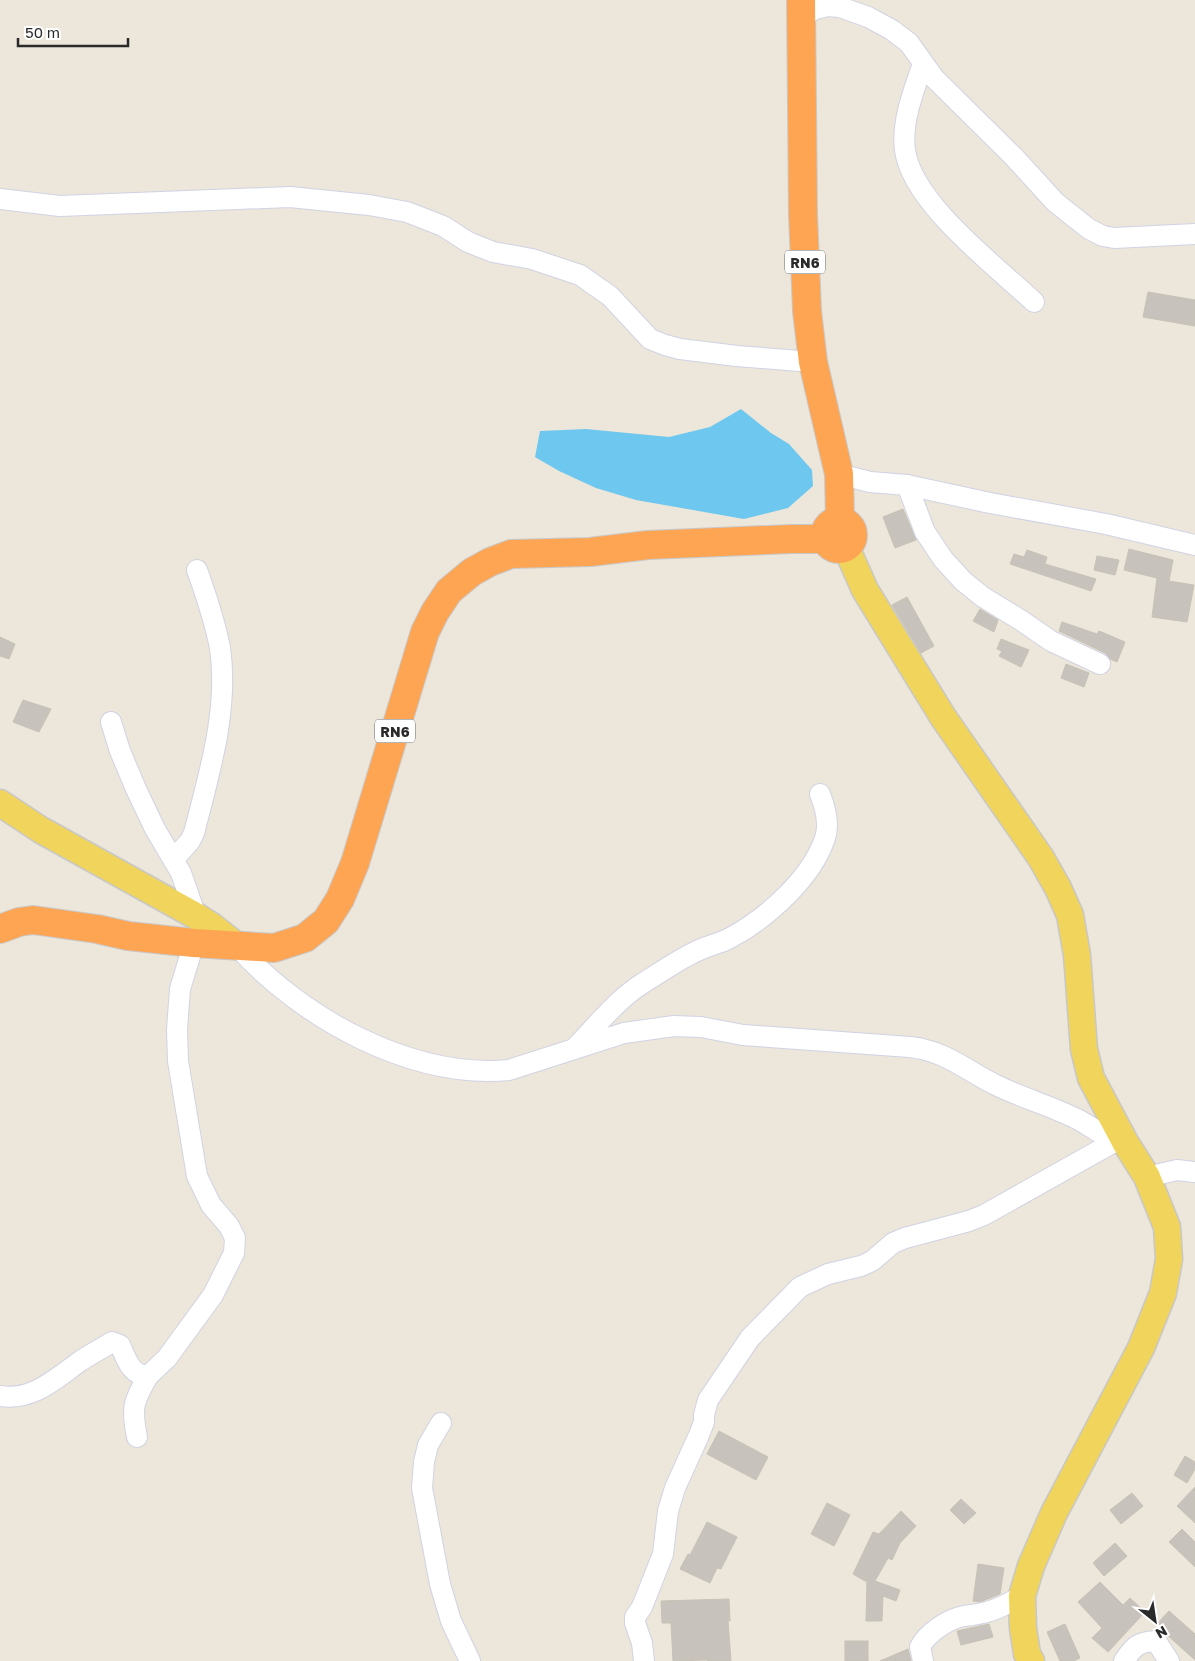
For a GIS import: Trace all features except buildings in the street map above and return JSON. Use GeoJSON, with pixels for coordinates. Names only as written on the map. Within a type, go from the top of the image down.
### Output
{"type":"FeatureCollection","features":[{"type":"Feature","properties":{"kind":"highway","name":"RN6"},"geometry":{"type":"LineString","coordinates":[[0,929],[19,922],[33,920],[97,929],[128,936],[194,944],[274,948],[305,938],[326,921],[340,899],[355,863],[425,632],[449,591],[472,572],[490,562],[511,554],[590,552],[648,545],[837,536],[839,474],[813,362],[806,292],[800,10]]}},
{"type":"Feature","properties":{"kind":"main road"},"geometry":{"type":"LineString","coordinates":[[837,536],[865,590],[943,717],[1041,858],[1058,888],[1070,915],[1077,955],[1084,1049],[1091,1078],[1120,1142],[1147,1177],[1167,1226],[1170,1259],[1163,1293],[1140,1348],[1054,1513],[1030,1566],[1022,1596],[1023,1628],[1027,1654],[1031,1661]]}},
{"type":"Feature","properties":{"kind":"main road"},"geometry":{"type":"LineString","coordinates":[[0,803],[41,830],[196,916],[237,946]]}},
{"type":"Feature","properties":{"kind":"street"},"geometry":{"type":"LineString","coordinates":[[800,10],[840,6],[868,17],[892,30],[909,43],[934,78],[1014,157],[1054,202],[1089,229],[1103,236],[1114,238],[1195,234]]}},
{"type":"Feature","properties":{"kind":"street"},"geometry":{"type":"LineString","coordinates":[[923,64],[913,91],[905,129],[905,149],[911,170],[920,187],[940,212],[973,246],[1034,302]]}},
{"type":"Feature","properties":{"kind":"street"},"geometry":{"type":"LineString","coordinates":[[0,199],[60,206],[290,198],[369,205],[408,212],[443,226],[468,242],[493,252],[532,260],[580,275],[610,296],[650,339],[665,345],[680,349],[737,356],[813,362]]}},
{"type":"Feature","properties":{"kind":"street"},"geometry":{"type":"LineString","coordinates":[[839,474],[870,482],[907,485],[990,503],[1106,524],[1195,545]]}},
{"type":"Feature","properties":{"kind":"street"},"geometry":{"type":"LineString","coordinates":[[907,485],[925,532],[943,559],[962,581],[983,598],[1051,641],[1100,664]]}},
{"type":"Feature","properties":{"kind":"street"},"geometry":{"type":"LineString","coordinates":[[174,859],[190,841],[194,833],[214,754],[221,699],[220,646],[197,570]]}},
{"type":"Feature","properties":{"kind":"street"},"geometry":{"type":"LineString","coordinates":[[111,722],[120,751],[136,789],[155,829],[181,873],[196,916]]}},
{"type":"Feature","properties":{"kind":"street"},"geometry":{"type":"LineString","coordinates":[[576,1047],[607,1013],[638,987],[696,951],[729,938],[762,918],[789,891],[812,866],[826,837],[826,812],[820,794]]}},
{"type":"Feature","properties":{"kind":"street"},"geometry":{"type":"LineString","coordinates":[[137,1437],[132,1414],[140,1391],[148,1376],[167,1358],[213,1295],[234,1253],[235,1238],[229,1226],[211,1205],[197,1176],[178,1061],[177,1029],[180,988],[194,944]]}},
{"type":"Feature","properties":{"kind":"street"},"geometry":{"type":"LineString","coordinates":[[237,946],[271,981],[322,1017],[374,1046],[414,1060],[457,1068],[498,1071],[523,1066],[576,1047],[624,1033],[681,1026],[701,1027],[743,1035],[855,1042],[927,1049],[941,1054],[996,1086],[1076,1119],[1120,1142]]}},
{"type":"Feature","properties":{"kind":"street"},"geometry":{"type":"LineString","coordinates":[[644,1661],[642,1643],[635,1623],[635,1617],[642,1607],[663,1554],[668,1511],[674,1488],[699,1435],[704,1422],[708,1400],[750,1338],[800,1287],[828,1274],[861,1266],[872,1261],[893,1243],[905,1238],[969,1221],[984,1215],[1120,1142]]}},
{"type":"Feature","properties":{"kind":"street"},"geometry":{"type":"LineString","coordinates":[[1147,1177],[1177,1170],[1195,1172]]}},
{"type":"Feature","properties":{"kind":"street"},"geometry":{"type":"LineString","coordinates":[[0,1396],[12,1398],[42,1389],[82,1360],[112,1342],[120,1345],[135,1372],[148,1376]]}},
{"type":"Feature","properties":{"kind":"street"},"geometry":{"type":"LineString","coordinates":[[441,1423],[428,1445],[424,1462],[422,1488],[440,1584],[451,1621],[470,1661]]}},
{"type":"Feature","properties":{"kind":"street"},"geometry":{"type":"LineString","coordinates":[[923,1661],[920,1647],[924,1640],[949,1622],[963,1616],[975,1616],[992,1611],[1022,1596]]}},
{"type":"Feature","properties":{"kind":"street"},"geometry":{"type":"LineString","coordinates":[[1124,1661],[1130,1651],[1142,1642],[1156,1641],[1169,1661]]}},
{"type":"Feature","properties":{"kind":"water"},"geometry":{"type":"Polygon","coordinates":[[[741,409],[771,433],[789,444],[812,470],[813,486],[788,508],[744,519],[636,500],[596,488],[559,471],[535,457],[540,431],[586,429],[669,437],[710,427],[741,409]]]}}]}
